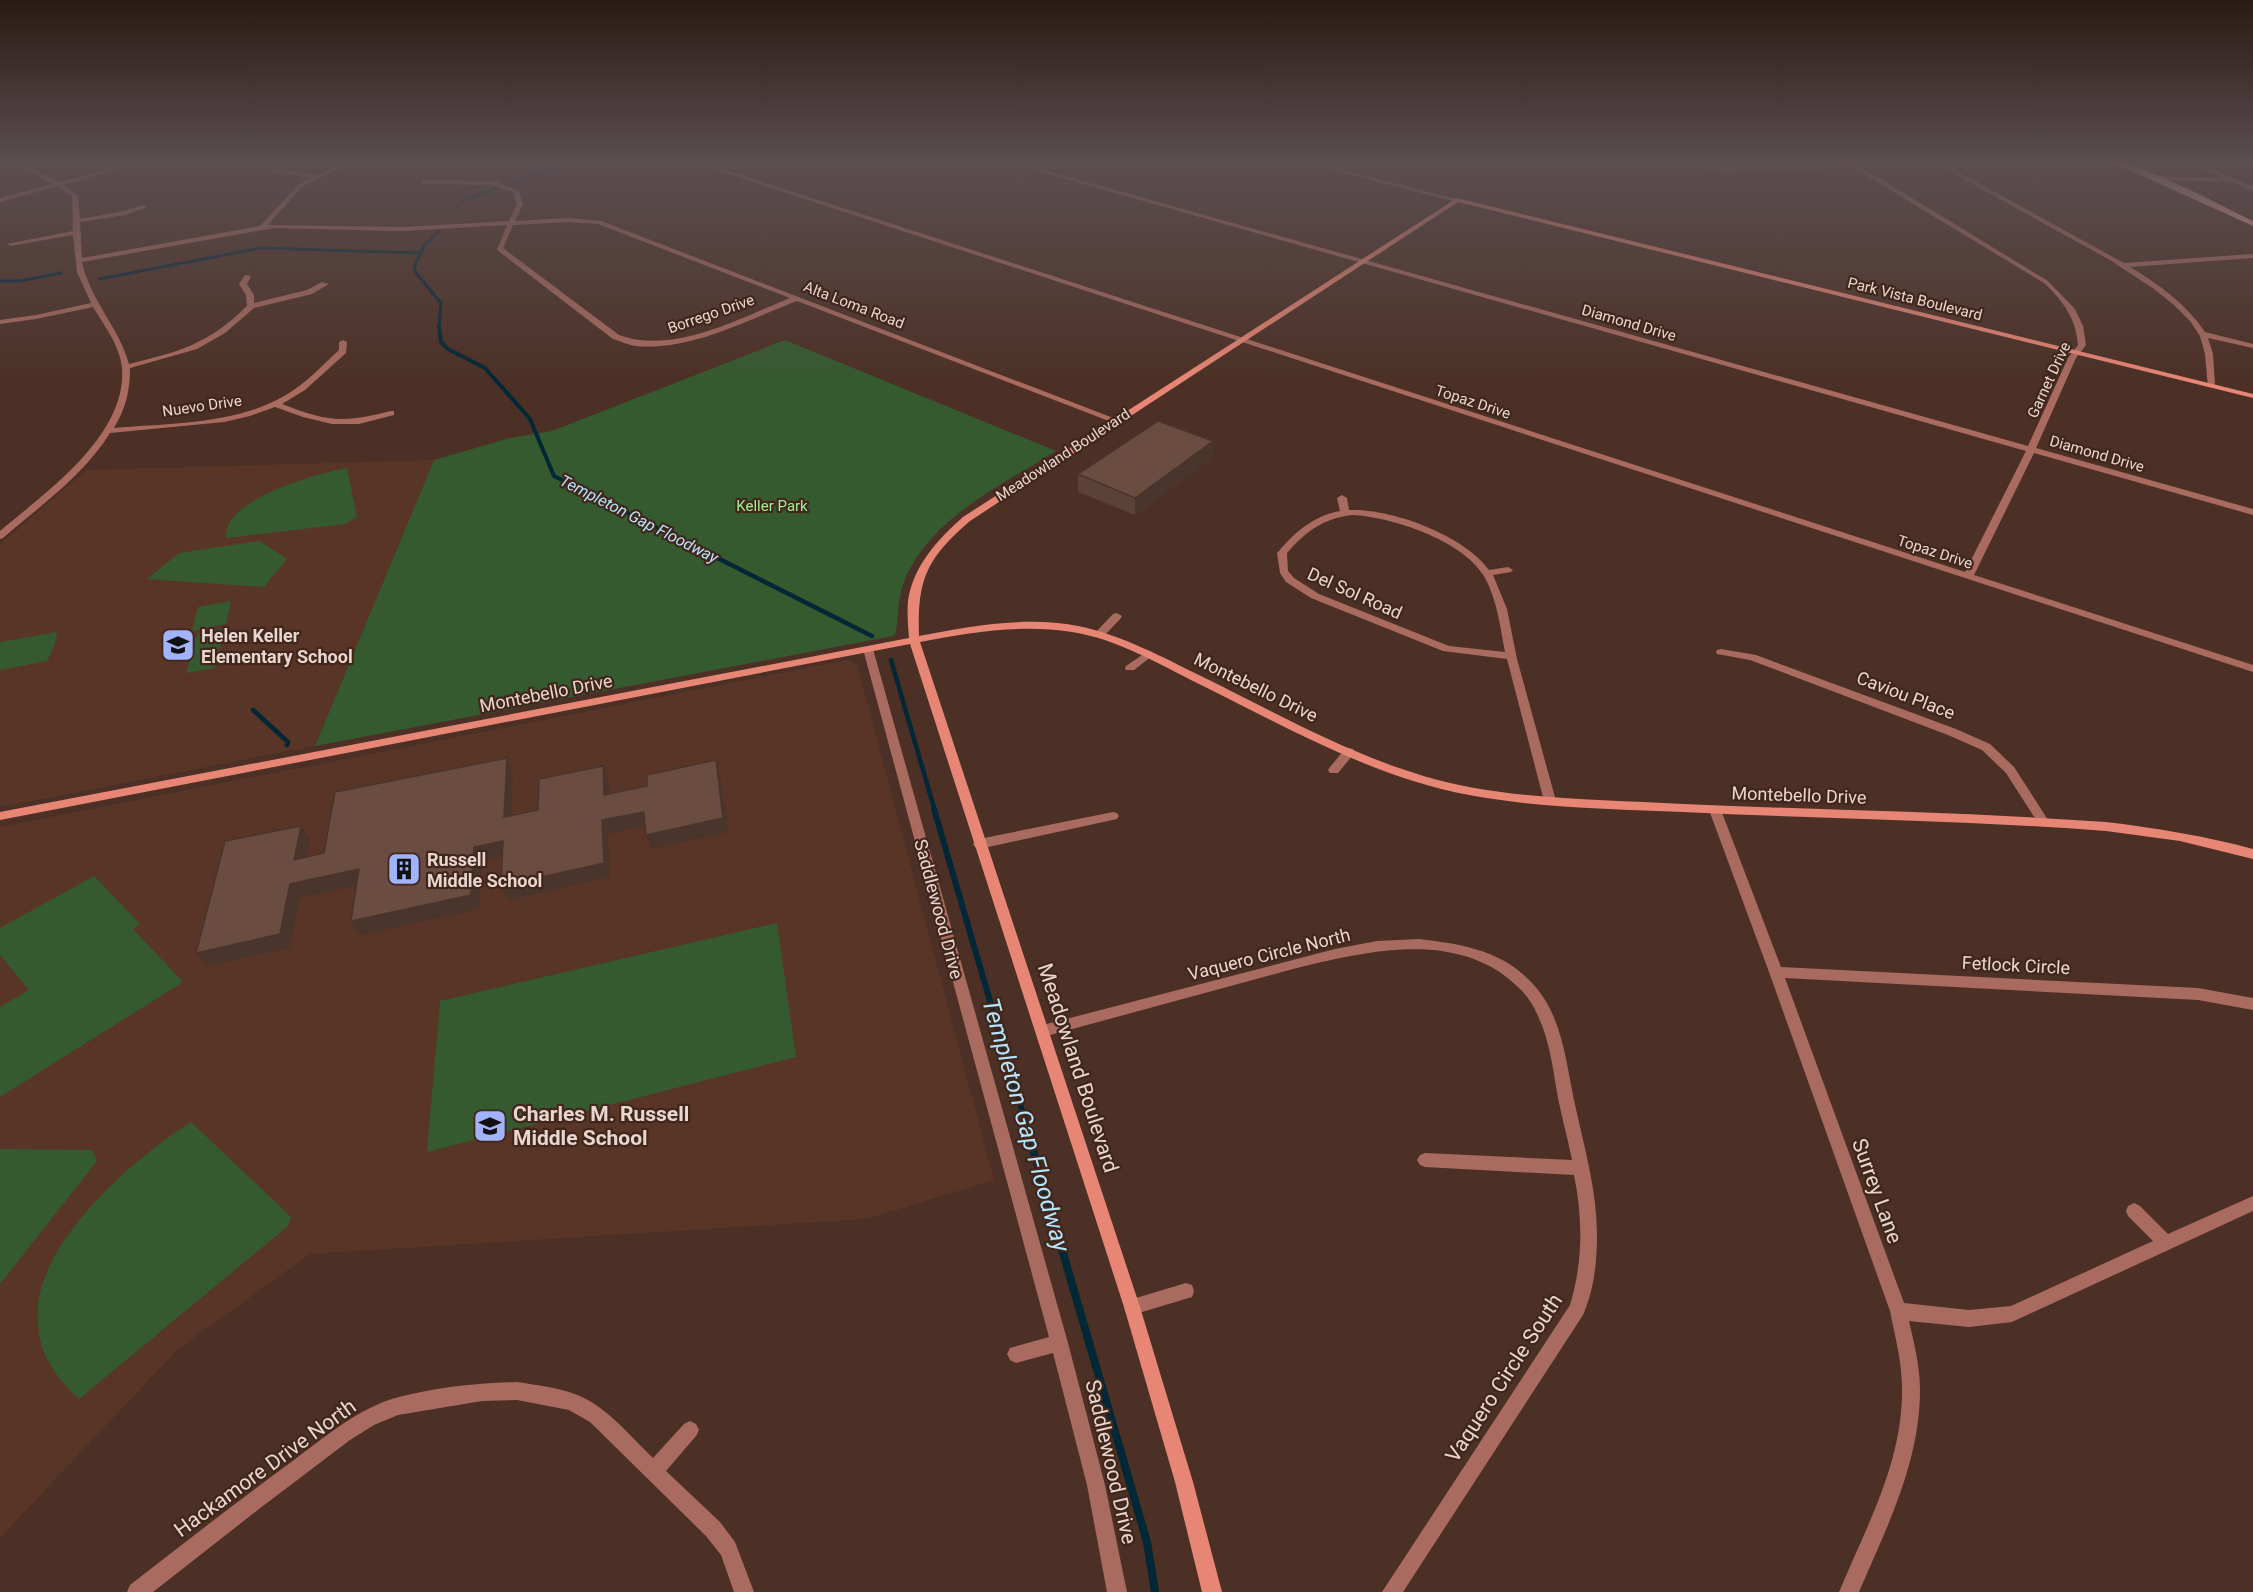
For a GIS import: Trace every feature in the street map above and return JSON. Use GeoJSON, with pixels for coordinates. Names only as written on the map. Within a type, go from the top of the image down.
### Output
{"type":"FeatureCollection","features":[{"type":"Feature","properties":{"kind":"street"},"geometry":{"type":"LineString","coordinates":[[9,244],[71,233]]}},
{"type":"Feature","properties":{"kind":"street"},"geometry":{"type":"LineString","coordinates":[[0,536],[73,472],[108,431],[125,396],[128,383],[126,367],[83,281],[79,260],[78,233]]}},
{"type":"Feature","properties":{"kind":"street","name":"Alta Loma Road"},"geometry":{"type":"LineString","coordinates":[[79,260],[228,233]]}},
{"type":"Feature","properties":{"kind":"street","name":"Borrego Drive"},"geometry":{"type":"LineString","coordinates":[[507,233],[500,247],[502,252],[616,337],[630,343],[655,345],[681,341],[797,298]]}},
{"type":"Feature","properties":{"kind":"street","name":"Alta Loma Road"},"geometry":{"type":"LineString","coordinates":[[628,233],[1117,421]]}},
{"type":"Feature","properties":{"kind":"street","name":"Topaz Drive"},"geometry":{"type":"LineString","coordinates":[[913,233],[2253,669]]}},
{"type":"Feature","properties":{"kind":"street","name":"Diamond Drive"},"geometry":{"type":"LineString","coordinates":[[1259,233],[2253,512]]}},
{"type":"Feature","properties":{"kind":"street","name":"Meadowland Boulevard"},"geometry":{"type":"LineString","coordinates":[[1212,1592],[1187,1492],[1132,1307],[914,640],[915,592],[927,564],[944,538],[977,511],[1405,233]]}},
{"type":"Feature","properties":{"kind":"street","name":"Park Vista Boulevard"},"geometry":{"type":"LineString","coordinates":[[1593,233],[2253,396]]}},
{"type":"Feature","properties":{"kind":"street","name":"Garnet Drive"},"geometry":{"type":"LineString","coordinates":[[1966,233],[2046,282],[2070,307],[2082,337],[2082,345],[2072,358],[2031,450],[1968,577]]}},
{"type":"Feature","properties":{"kind":"street"},"geometry":{"type":"LineString","coordinates":[[2065,233],[2123,265],[2173,302],[2203,334],[2210,359],[2211,385]]}},
{"type":"Feature","properties":{"kind":"street"},"geometry":{"type":"LineString","coordinates":[[2123,265],[2253,256]]}},
{"type":"Feature","properties":{"kind":"street"},"geometry":{"type":"LineString","coordinates":[[247,276],[243,284],[250,295],[251,306]]}},
{"type":"Feature","properties":{"kind":"street"},"geometry":{"type":"LineString","coordinates":[[126,367],[171,356],[208,342],[228,329],[251,306],[309,292],[325,284]]}},
{"type":"Feature","properties":{"kind":"street"},"geometry":{"type":"LineString","coordinates":[[0,322],[36,318],[95,304]]}},
{"type":"Feature","properties":{"kind":"street"},"geometry":{"type":"LineString","coordinates":[[2203,334],[2253,346]]}},
{"type":"Feature","properties":{"kind":"street","name":"Nuevo Drive"},"geometry":{"type":"LineString","coordinates":[[108,431],[229,418],[276,404],[295,393],[343,351],[343,342]]}},
{"type":"Feature","properties":{"kind":"street"},"geometry":{"type":"LineString","coordinates":[[276,404],[319,421],[330,422],[369,421],[391,413]]}},
{"type":"Feature","properties":{"kind":"street"},"geometry":{"type":"LineString","coordinates":[[1341,498],[1345,512]]}},
{"type":"Feature","properties":{"kind":"street","name":"Del Sol Road"},"geometry":{"type":"LineString","coordinates":[[1511,656],[1462,652],[1430,644],[1315,596],[1290,580],[1283,571],[1282,553],[1322,518],[1345,512],[1374,514],[1434,535],[1470,555],[1486,573],[1499,597],[1511,656],[1550,801]]}},
{"type":"Feature","properties":{"kind":"street"},"geometry":{"type":"LineString","coordinates":[[0,521],[17,521]]}},
{"type":"Feature","properties":{"kind":"street"},"geometry":{"type":"LineString","coordinates":[[1486,573],[1508,570]]}},
{"type":"Feature","properties":{"kind":"street"},"geometry":{"type":"LineString","coordinates":[[1100,634],[1117,616]]}},
{"type":"Feature","properties":{"kind":"street","name":"Montebello Drive"},"geometry":{"type":"LineString","coordinates":[[0,816],[966,630],[1033,625],[1100,634],[1148,654],[1349,752],[1400,772],[1446,786],[1495,796],[1715,810],[2044,823],[2168,834],[2253,854]]}},
{"type":"Feature","properties":{"kind":"street","name":"Saddlewood Drive"},"geometry":{"type":"LineString","coordinates":[[867,649],[1059,1343],[1096,1485],[1117,1592]]}},
{"type":"Feature","properties":{"kind":"street","name":"Caviou Place"},"geometry":{"type":"LineString","coordinates":[[1721,652],[1752,657],[1980,744],[1997,756],[2010,770],[2044,823]]}},
{"type":"Feature","properties":{"kind":"street"},"geometry":{"type":"LineString","coordinates":[[1130,668],[1148,654]]}},
{"type":"Feature","properties":{"kind":"street"},"geometry":{"type":"LineString","coordinates":[[1334,770],[1349,752]]}},
{"type":"Feature","properties":{"kind":"street","name":"Surrey Lane"},"geometry":{"type":"LineString","coordinates":[[1715,810],[1898,1311],[1908,1350],[1911,1388],[1908,1431],[1895,1484],[1849,1592]]}},
{"type":"Feature","properties":{"kind":"street"},"geometry":{"type":"LineString","coordinates":[[979,844],[1113,816]]}},
{"type":"Feature","properties":{"kind":"street","name":"Vaquero Circle North"},"geometry":{"type":"LineString","coordinates":[[1043,1032],[1334,954],[1416,945],[1468,951],[1510,971],[1527,986],[1539,1002],[1552,1035],[1572,1130]]}},
{"type":"Feature","properties":{"kind":"street","name":"Fetlock Circle"},"geometry":{"type":"LineString","coordinates":[[1776,972],[2199,994],[2253,1004]]}},
{"type":"Feature","properties":{"kind":"street","name":"Vaquero Circle South"},"geometry":{"type":"LineString","coordinates":[[1392,1592],[1577,1310],[1586,1286],[1591,1233],[1581,1168],[1572,1130]]}},
{"type":"Feature","properties":{"kind":"street"},"geometry":{"type":"LineString","coordinates":[[1425,1160],[1581,1168]]}},
{"type":"Feature","properties":{"kind":"street"},"geometry":{"type":"LineString","coordinates":[[1898,1311],[1958,1319],[1989,1319],[2012,1314],[2253,1203]]}},
{"type":"Feature","properties":{"kind":"street"},"geometry":{"type":"LineString","coordinates":[[2134,1211],[2166,1243]]}},
{"type":"Feature","properties":{"kind":"street"},"geometry":{"type":"LineString","coordinates":[[1132,1307],[1186,1291]]}},
{"type":"Feature","properties":{"kind":"street"},"geometry":{"type":"LineString","coordinates":[[1016,1354],[1059,1343]]}},
{"type":"Feature","properties":{"kind":"street","name":"Hackamore Drive North"},"geometry":{"type":"LineString","coordinates":[[137,1592],[344,1434],[368,1419],[398,1406],[482,1392],[517,1391],[572,1402],[596,1416],[713,1529],[728,1549],[744,1592]]}},
{"type":"Feature","properties":{"kind":"street"},"geometry":{"type":"LineString","coordinates":[[653,1471],[690,1430]]}},
{"type":"Feature","properties":{"kind":"shaded area","name":"Helen Keller Elementary School"},"geometry":{"type":"Polygon","coordinates":[[[434,460],[315,746],[0,807],[0,544],[87,470],[434,460]]]}},
{"type":"Feature","properties":{"kind":"shaded area","name":"Charles M. Russell Middle School"},"geometry":{"type":"Polygon","coordinates":[[[848,660],[857,664],[994,1180],[866,1219],[310,1254],[177,1350],[0,1538],[0,827],[848,660]]]}},
{"type":"Feature","properties":{"kind":"green space","name":"Keller Park"},"geometry":{"type":"Polygon","coordinates":[[[785,340],[1056,451],[969,505],[931,539],[915,559],[904,582],[899,601],[896,632],[893,636],[315,746],[434,460],[510,438],[552,431],[785,340]]]}},
{"type":"Feature","properties":{"kind":"green space"},"geometry":{"type":"Polygon","coordinates":[[[347,468],[357,517],[345,524],[226,538],[229,524],[254,500],[295,482],[347,468]]]}},
{"type":"Feature","properties":{"kind":"green space"},"geometry":{"type":"Polygon","coordinates":[[[260,541],[287,559],[264,587],[147,579],[179,553],[260,541]]]}},
{"type":"Feature","properties":{"kind":"green space"},"geometry":{"type":"Polygon","coordinates":[[[231,601],[226,624],[192,631],[198,607],[231,601]]]}},
{"type":"Feature","properties":{"kind":"green space"},"geometry":{"type":"Polygon","coordinates":[[[225,628],[215,668],[186,673],[197,634],[225,628]]]}},
{"type":"Feature","properties":{"kind":"green space"},"geometry":{"type":"Polygon","coordinates":[[[57,632],[55,645],[47,661],[0,670],[0,642],[57,632]]]}},
{"type":"Feature","properties":{"kind":"green space"},"geometry":{"type":"Polygon","coordinates":[[[94,876],[140,924],[133,929],[183,982],[0,1097],[0,1007],[29,990],[0,955],[0,928],[94,876]]]}},
{"type":"Feature","properties":{"kind":"green space"},"geometry":{"type":"Polygon","coordinates":[[[777,923],[796,1057],[427,1152],[440,1001],[777,923]]]}},
{"type":"Feature","properties":{"kind":"green space"},"geometry":{"type":"Polygon","coordinates":[[[191,1122],[291,1217],[288,1226],[79,1399],[50,1364],[40,1339],[38,1301],[50,1265],[64,1241],[102,1195],[147,1154],[191,1122]]]}},
{"type":"Feature","properties":{"kind":"green space"},"geometry":{"type":"Polygon","coordinates":[[[0,1149],[92,1150],[97,1161],[0,1284],[0,1149]]]}},
{"type":"Feature","properties":{"kind":"building"},"geometry":{"type":"Polygon","coordinates":[[[1158,421],[1213,441],[1135,498],[1078,474],[1158,421]]]}},
{"type":"Feature","properties":{"kind":"building","name":"Russell Middle School"},"geometry":{"type":"Polygon","coordinates":[[[507,758],[504,817],[538,810],[539,779],[603,766],[604,795],[647,786],[647,775],[716,760],[723,818],[646,835],[644,812],[602,820],[604,863],[501,886],[503,841],[474,847],[471,895],[351,921],[359,869],[290,884],[280,934],[196,953],[225,841],[301,826],[294,860],[324,853],[335,792],[507,758]]]}},
{"type":"Feature","properties":{"kind":"waterway","name":"Templeton Gap Floodway"},"geometry":{"type":"LineString","coordinates":[[421,253],[425,245],[437,233]]}},
{"type":"Feature","properties":{"kind":"waterway"},"geometry":{"type":"LineString","coordinates":[[99,279],[261,248],[421,253]]}},
{"type":"Feature","properties":{"kind":"waterway","name":"Templeton Gap Floodway"},"geometry":{"type":"LineString","coordinates":[[421,253],[414,267],[416,273],[441,303],[439,326]]}},
{"type":"Feature","properties":{"kind":"waterway"},"geometry":{"type":"LineString","coordinates":[[0,281],[20,281],[61,273]]}},
{"type":"Feature","properties":{"kind":"waterway","name":"Templeton Gap Floodway"},"geometry":{"type":"LineString","coordinates":[[439,326],[441,342],[448,349],[485,368],[530,419],[554,476],[681,540]]}},
{"type":"Feature","properties":{"kind":"waterway","name":"Templeton Gap Floodway"},"geometry":{"type":"LineString","coordinates":[[678,538],[872,636]]}},
{"type":"Feature","properties":{"kind":"waterway","name":"Templeton Gap Floodway"},"geometry":{"type":"LineString","coordinates":[[891,660],[935,811]]}},
{"type":"Feature","properties":{"kind":"waterway"},"geometry":{"type":"LineString","coordinates":[[253,710],[288,742],[287,745]]}},
{"type":"Feature","properties":{"kind":"waterway","name":"Templeton Gap Floodway"},"geometry":{"type":"LineString","coordinates":[[934,809],[1035,1155]]}},
{"type":"Feature","properties":{"kind":"waterway","name":"Templeton Gap Floodway"},"geometry":{"type":"LineString","coordinates":[[1034,1153],[1147,1542],[1155,1592]]}},
{"type":"Feature","properties":{"kind":"place","name":"Helen Keller Elementary School"},"geometry":{"type":"Point","coordinates":[178,645]}},
{"type":"Feature","properties":{"kind":"place","name":"Russell Middle School"},"geometry":{"type":"Point","coordinates":[404,869]}},
{"type":"Feature","properties":{"kind":"place","name":"Charles M. Russell Middle School"},"geometry":{"type":"Point","coordinates":[490,1126]}}]}
